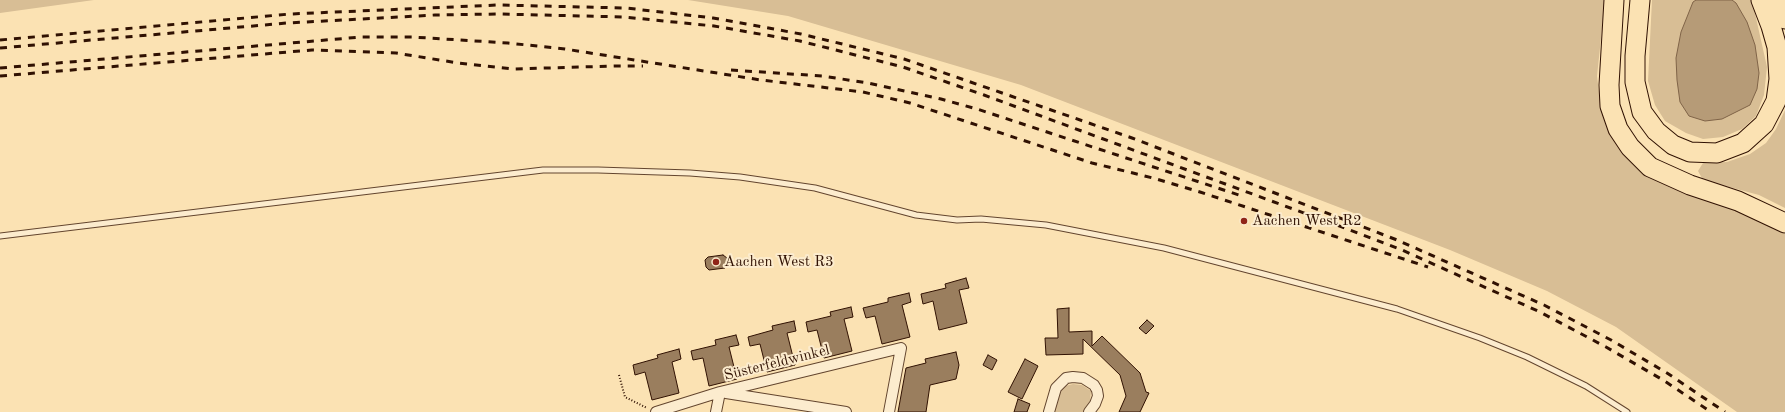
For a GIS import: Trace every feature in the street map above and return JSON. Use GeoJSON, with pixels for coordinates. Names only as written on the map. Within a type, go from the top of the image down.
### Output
{"type":"FeatureCollection","features":[{"type":"Feature","properties":{"kind":"highway"},"geometry":{"type":"LineString","coordinates":[[1614,0],[1609,85],[1610,106],[1618,129],[1630,147],[1650,167],[1690,185],[1738,202],[1785,223]]}},
{"type":"Feature","properties":{"kind":"highway"},"geometry":{"type":"LineString","coordinates":[[1640,0],[1635,56],[1635,82],[1642,112],[1656,131],[1673,145],[1690,152],[1717,153],[1743,143],[1764,124],[1776,101],[1779,79],[1776,47],[1771,26],[1760,0]]}},
{"type":"Feature","properties":{"kind":"highway"},"geometry":{"type":"LineString","coordinates":[[1777,0],[1785,19]]}},
{"type":"Feature","properties":{"kind":"street","name":"Süsterfeldwinkel"},"geometry":{"type":"LineString","coordinates":[[720,392],[902,348],[888,412]]}},
{"type":"Feature","properties":{"kind":"street"},"geometry":{"type":"LineString","coordinates":[[1048,412],[1056,388],[1066,378],[1073,377],[1083,378],[1094,385],[1097,390],[1098,396],[1095,404],[1089,412]]}},
{"type":"Feature","properties":{"kind":"street"},"geometry":{"type":"LineString","coordinates":[[656,412],[720,392],[716,412]]}},
{"type":"Feature","properties":{"kind":"street","name":"Süsterfeldwinkel"},"geometry":{"type":"LineString","coordinates":[[720,392],[846,412]]}},
{"type":"Feature","properties":{"kind":"lane"},"geometry":{"type":"LineString","coordinates":[[0,236],[542,170],[690,173],[740,178],[815,188],[916,215],[957,220],[981,219],[1046,225],[1164,248],[1382,306],[1480,338],[1527,357],[1586,386],[1627,412]]}},
{"type":"Feature","properties":{"kind":"path"},"geometry":{"type":"LineString","coordinates":[[619,375],[625,397],[656,412]]}},
{"type":"Feature","properties":{"kind":"shaded area"},"geometry":{"type":"Polygon","coordinates":[[[0,0],[94,0],[0,13],[0,0]]]}},
{"type":"Feature","properties":{"kind":"shaded area"},"geometry":{"type":"Polygon","coordinates":[[[688,0],[1605,0],[1597,76],[1600,100],[1609,128],[1717,202],[1785,234],[1785,412],[1737,412],[1616,327],[1547,291],[1450,250],[1021,85],[788,16],[688,0]]]}},
{"type":"Feature","properties":{"kind":"shaded area"},"geometry":{"type":"Polygon","coordinates":[[[1652,0],[1752,0],[1767,67],[1764,95],[1756,116],[1742,129],[1723,137],[1703,139],[1686,133],[1665,121],[1655,105],[1648,81],[1652,0]]]}},
{"type":"Feature","properties":{"kind":"shaded area"},"geometry":{"type":"Polygon","coordinates":[[[1696,0],[1732,0],[1736,3],[1747,22],[1755,45],[1759,73],[1757,89],[1750,105],[1722,119],[1705,121],[1689,116],[1680,102],[1676,58],[1681,32],[1693,2],[1696,0]]]}},
{"type":"Feature","properties":{"kind":"shaded area"},"geometry":{"type":"Polygon","coordinates":[[[1785,110],[1785,208],[1759,195],[1703,180],[1698,171],[1703,163],[1727,162],[1750,154],[1766,143],[1776,129],[1785,110]]]}},
{"type":"Feature","properties":{"kind":"shaded area"},"geometry":{"type":"Polygon","coordinates":[[[1073,384],[1082,385],[1091,391],[1090,402],[1083,412],[1054,412],[1060,392],[1065,386],[1073,384]]]}},
{"type":"Feature","properties":{"kind":"building","name":"Aachen West R3"},"geometry":{"type":"Polygon","coordinates":[[[723,255],[727,258],[728,264],[725,268],[709,270],[706,267],[705,260],[708,257],[723,255]]]}},
{"type":"Feature","properties":{"kind":"building"},"geometry":{"type":"Polygon","coordinates":[[[966,278],[969,288],[959,290],[967,323],[939,330],[933,301],[923,304],[921,294],[946,288],[945,284],[966,278]]]}},
{"type":"Feature","properties":{"kind":"building"},"geometry":{"type":"Polygon","coordinates":[[[909,293],[911,302],[902,305],[910,337],[882,344],[875,316],[866,318],[863,308],[888,302],[888,298],[909,293]]]}},
{"type":"Feature","properties":{"kind":"building"},"geometry":{"type":"Polygon","coordinates":[[[851,307],[853,317],[844,319],[852,351],[824,358],[817,330],[808,332],[806,322],[831,316],[830,312],[851,307]]]}},
{"type":"Feature","properties":{"kind":"building"},"geometry":{"type":"Polygon","coordinates":[[[1069,308],[1069,332],[1092,331],[1092,346],[1102,336],[1140,373],[1146,392],[1149,393],[1140,412],[1119,412],[1126,396],[1120,375],[1083,339],[1083,354],[1046,355],[1045,338],[1058,338],[1057,309],[1069,308]]]}},
{"type":"Feature","properties":{"kind":"building"},"geometry":{"type":"Polygon","coordinates":[[[1147,320],[1154,326],[1146,334],[1139,328],[1147,320]]]}},
{"type":"Feature","properties":{"kind":"building"},"geometry":{"type":"Polygon","coordinates":[[[794,321],[796,331],[787,333],[795,365],[767,372],[760,344],[750,346],[748,337],[773,330],[772,326],[794,321]]]}},
{"type":"Feature","properties":{"kind":"building"},"geometry":{"type":"Polygon","coordinates":[[[736,335],[739,345],[729,347],[737,379],[709,386],[703,358],[693,360],[691,351],[716,345],[715,340],[736,335]]]}},
{"type":"Feature","properties":{"kind":"building"},"geometry":{"type":"Polygon","coordinates":[[[679,349],[681,359],[672,362],[679,393],[652,400],[645,372],[635,375],[633,365],[658,358],[657,355],[679,349]]]}},
{"type":"Feature","properties":{"kind":"building"},"geometry":{"type":"Polygon","coordinates":[[[956,352],[959,365],[956,379],[930,385],[926,412],[898,412],[906,368],[926,363],[925,359],[956,352]]]}},
{"type":"Feature","properties":{"kind":"building"},"geometry":{"type":"Polygon","coordinates":[[[988,355],[997,360],[992,370],[983,365],[988,355]]]}},
{"type":"Feature","properties":{"kind":"building"},"geometry":{"type":"Polygon","coordinates":[[[1025,359],[1038,366],[1022,399],[1008,392],[1025,359]]]}},
{"type":"Feature","properties":{"kind":"building"},"geometry":{"type":"Polygon","coordinates":[[[1018,399],[1030,404],[1027,412],[1014,412],[1018,399]]]}},
{"type":"Feature","properties":{"kind":"railway"},"geometry":{"type":"LineString","coordinates":[[0,40],[290,14],[498,5],[626,8],[713,18],[801,34],[904,59],[1132,138],[1397,240],[1544,305],[1611,340],[1667,373],[1725,412]]}},
{"type":"Feature","properties":{"kind":"railway"},"geometry":{"type":"LineString","coordinates":[[0,48],[287,23],[435,15],[498,14],[624,17],[714,26],[800,41],[903,67],[984,95],[1402,250],[1540,312],[1606,347],[1663,380],[1711,412]]}},
{"type":"Feature","properties":{"kind":"railway"},"geometry":{"type":"LineString","coordinates":[[0,68],[361,37],[412,37],[508,43],[565,49],[761,80],[863,92],[910,103],[1092,163],[1153,178],[1200,192],[1428,267]]}},
{"type":"Feature","properties":{"kind":"railway"},"geometry":{"type":"LineString","coordinates":[[0,76],[312,50],[396,53],[458,63],[513,69],[643,66]]}},
{"type":"Feature","properties":{"kind":"railway"},"geometry":{"type":"LineString","coordinates":[[731,70],[822,76],[868,83],[941,99],[977,109],[1245,197]]}},
{"type":"Feature","properties":{"kind":"place","name":"Aachen West R2"},"geometry":{"type":"Point","coordinates":[1244,221]}},
{"type":"Feature","properties":{"kind":"place","name":"Aachen West R3"},"geometry":{"type":"Point","coordinates":[716,262]}}]}
